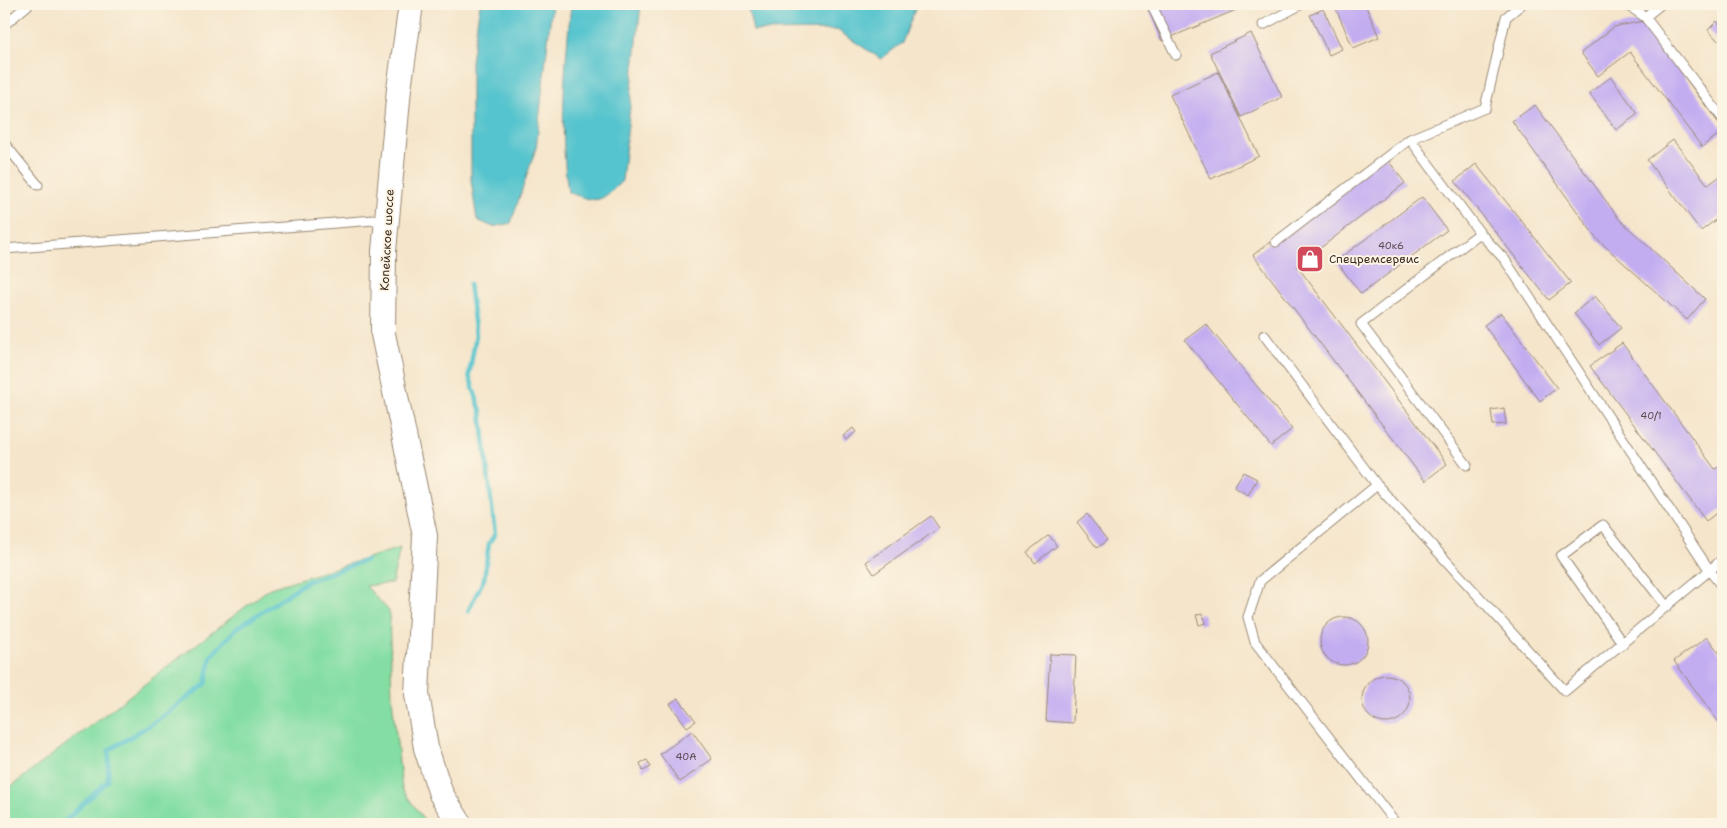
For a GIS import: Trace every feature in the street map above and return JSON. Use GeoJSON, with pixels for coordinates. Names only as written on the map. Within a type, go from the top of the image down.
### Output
{"type":"FeatureCollection","features":[{"type":"Feature","properties":{"kind":"street","name":"Копейское шоссе"},"geometry":{"type":"LineString","coordinates":[[411,4],[399,89],[384,252],[383,334],[425,536],[416,694],[426,748],[440,794],[460,824]]}},
{"type":"Feature","properties":{"kind":"lane"},"geometry":{"type":"LineString","coordinates":[[4,24],[29,4]]}},
{"type":"Feature","properties":{"kind":"lane"},"geometry":{"type":"LineString","coordinates":[[1151,4],[1176,56]]}},
{"type":"Feature","properties":{"kind":"lane"},"geometry":{"type":"LineString","coordinates":[[1264,25],[1302,4]]}},
{"type":"Feature","properties":{"kind":"lane"},"geometry":{"type":"LineString","coordinates":[[1276,242],[1410,139],[1485,108],[1506,17],[1522,4]]}},
{"type":"Feature","properties":{"kind":"lane"},"geometry":{"type":"LineString","coordinates":[[1626,4],[1645,17],[1723,120]]}},
{"type":"Feature","properties":{"kind":"lane"},"geometry":{"type":"LineString","coordinates":[[1645,17],[1661,4]]}},
{"type":"Feature","properties":{"kind":"lane"},"geometry":{"type":"LineString","coordinates":[[1410,139],[1480,233],[1505,260],[1723,588]]}},
{"type":"Feature","properties":{"kind":"lane"},"geometry":{"type":"LineString","coordinates":[[4,143],[38,185]]}},
{"type":"Feature","properties":{"kind":"lane"},"geometry":{"type":"LineString","coordinates":[[4,250],[387,219]]}},
{"type":"Feature","properties":{"kind":"lane"},"geometry":{"type":"LineString","coordinates":[[1467,464],[1362,324],[1480,233]]}},
{"type":"Feature","properties":{"kind":"lane"},"geometry":{"type":"LineString","coordinates":[[1264,335],[1377,485],[1566,691],[1723,559]]}},
{"type":"Feature","properties":{"kind":"lane"},"geometry":{"type":"LineString","coordinates":[[1377,485],[1260,582],[1248,617],[1255,642],[1396,824]]}},
{"type":"Feature","properties":{"kind":"lane"},"geometry":{"type":"LineString","coordinates":[[1623,644],[1561,556],[1603,525],[1667,607]]}},
{"type":"Feature","properties":{"kind":"green space"},"geometry":{"type":"Polygon","coordinates":[[[400,548],[392,583],[366,586],[389,611],[392,698],[402,789],[427,824],[4,824],[4,792],[270,588],[400,548]]]}},
{"type":"Feature","properties":{"kind":"water"},"geometry":{"type":"Polygon","coordinates":[[[480,4],[552,4],[536,148],[511,223],[493,227],[477,220],[471,180],[471,61],[480,4]]]}},
{"type":"Feature","properties":{"kind":"water"},"geometry":{"type":"Polygon","coordinates":[[[571,4],[641,4],[622,181],[608,194],[593,200],[568,192],[565,168],[563,121],[571,4]]]}},
{"type":"Feature","properties":{"kind":"water"},"geometry":{"type":"Polygon","coordinates":[[[747,4],[917,4],[902,43],[881,59],[837,30],[753,31],[747,4]]]}},
{"type":"Feature","properties":{"kind":"building"},"geometry":{"type":"Polygon","coordinates":[[[1146,4],[1250,4],[1162,41],[1146,4]]]}},
{"type":"Feature","properties":{"kind":"building"},"geometry":{"type":"Polygon","coordinates":[[[1334,4],[1365,4],[1379,37],[1353,48],[1334,4]]]}},
{"type":"Feature","properties":{"kind":"building"},"geometry":{"type":"Polygon","coordinates":[[[1323,9],[1342,49],[1329,55],[1310,15],[1323,9]]]}},
{"type":"Feature","properties":{"kind":"building"},"geometry":{"type":"Polygon","coordinates":[[[1643,21],[1723,129],[1723,131],[1702,147],[1630,52],[1598,76],[1581,53],[1614,27],[1643,21]]]}},
{"type":"Feature","properties":{"kind":"building"},"geometry":{"type":"Polygon","coordinates":[[[1717,21],[1723,29],[1723,39],[1719,42],[1708,30],[1717,21]]]}},
{"type":"Feature","properties":{"kind":"building"},"geometry":{"type":"Polygon","coordinates":[[[1251,33],[1282,97],[1241,117],[1210,53],[1251,33]]]}},
{"type":"Feature","properties":{"kind":"building"},"geometry":{"type":"Polygon","coordinates":[[[1218,72],[1259,156],[1211,179],[1170,95],[1218,72]]]}},
{"type":"Feature","properties":{"kind":"building"},"geometry":{"type":"Polygon","coordinates":[[[1611,77],[1638,114],[1616,130],[1589,93],[1611,77]]]}},
{"type":"Feature","properties":{"kind":"building"},"geometry":{"type":"Polygon","coordinates":[[[1535,105],[1620,220],[1705,299],[1687,320],[1597,239],[1512,121],[1535,105]]]}},
{"type":"Feature","properties":{"kind":"building"},"geometry":{"type":"Polygon","coordinates":[[[1673,140],[1708,185],[1723,174],[1723,214],[1701,231],[1647,160],[1673,140]]]}},
{"type":"Feature","properties":{"kind":"building"},"geometry":{"type":"Polygon","coordinates":[[[1384,155],[1405,183],[1297,266],[1447,464],[1425,481],[1253,255],[1384,155]]]}},
{"type":"Feature","properties":{"kind":"building"},"geometry":{"type":"Polygon","coordinates":[[[1476,164],[1571,283],[1549,300],[1455,181],[1476,164]]]}},
{"type":"Feature","properties":{"kind":"building"},"geometry":{"type":"Polygon","coordinates":[[[1422,197],[1447,230],[1361,294],[1336,261],[1422,197]]]}},
{"type":"Feature","properties":{"kind":"building"},"geometry":{"type":"Polygon","coordinates":[[[1595,296],[1621,328],[1599,345],[1574,313],[1595,296]]]}},
{"type":"Feature","properties":{"kind":"building"},"geometry":{"type":"Polygon","coordinates":[[[1501,313],[1557,388],[1540,401],[1484,325],[1501,313]]]}},
{"type":"Feature","properties":{"kind":"building"},"geometry":{"type":"Polygon","coordinates":[[[1206,324],[1292,429],[1271,446],[1185,340],[1206,324]]]}},
{"type":"Feature","properties":{"kind":"building"},"geometry":{"type":"Polygon","coordinates":[[[1622,343],[1715,469],[1723,464],[1723,508],[1706,521],[1590,366],[1622,343]]]}},
{"type":"Feature","properties":{"kind":"building"},"geometry":{"type":"Polygon","coordinates":[[[1504,408],[1506,424],[1493,425],[1491,410],[1504,408]]]}},
{"type":"Feature","properties":{"kind":"building"},"geometry":{"type":"Polygon","coordinates":[[[853,428],[856,432],[846,440],[843,436],[853,428]]]}},
{"type":"Feature","properties":{"kind":"building"},"geometry":{"type":"Polygon","coordinates":[[[1243,472],[1257,479],[1248,495],[1234,487],[1243,472]]]}},
{"type":"Feature","properties":{"kind":"building"},"geometry":{"type":"Polygon","coordinates":[[[1087,514],[1107,540],[1097,548],[1077,522],[1087,514]]]}},
{"type":"Feature","properties":{"kind":"building"},"geometry":{"type":"Polygon","coordinates":[[[931,516],[939,528],[874,574],[866,562],[931,516]]]}},
{"type":"Feature","properties":{"kind":"building"},"geometry":{"type":"Polygon","coordinates":[[[1049,535],[1057,546],[1035,563],[1027,552],[1049,535]]]}},
{"type":"Feature","properties":{"kind":"building"},"geometry":{"type":"Polygon","coordinates":[[[1203,614],[1206,623],[1199,625],[1196,615],[1203,614]]]}},
{"type":"Feature","properties":{"kind":"building"},"geometry":{"type":"Polygon","coordinates":[[[1344,617],[1353,619],[1361,624],[1366,632],[1368,641],[1366,650],[1361,658],[1353,663],[1344,665],[1335,663],[1327,658],[1322,650],[1320,641],[1322,632],[1327,624],[1335,619],[1344,617]]]}},
{"type":"Feature","properties":{"kind":"building"},"geometry":{"type":"Polygon","coordinates":[[[1707,637],[1723,658],[1723,728],[1674,661],[1707,637]]]}},
{"type":"Feature","properties":{"kind":"building"},"geometry":{"type":"Polygon","coordinates":[[[1050,654],[1076,655],[1073,723],[1046,721],[1050,654]]]}},
{"type":"Feature","properties":{"kind":"building"},"geometry":{"type":"Polygon","coordinates":[[[1386,675],[1395,677],[1403,682],[1408,690],[1410,699],[1408,708],[1403,716],[1395,721],[1386,723],[1377,721],[1369,716],[1364,708],[1362,699],[1364,690],[1369,682],[1377,677],[1386,675]]]}},
{"type":"Feature","properties":{"kind":"building"},"geometry":{"type":"Polygon","coordinates":[[[678,698],[696,721],[687,727],[670,704],[678,698]]]}},
{"type":"Feature","properties":{"kind":"building"},"geometry":{"type":"Polygon","coordinates":[[[692,731],[712,759],[680,782],[660,754],[692,731]]]}},
{"type":"Feature","properties":{"kind":"building"},"geometry":{"type":"Polygon","coordinates":[[[647,760],[651,767],[643,771],[640,763],[647,760]]]}},
{"type":"Feature","properties":{"kind":"waterway"},"geometry":{"type":"LineString","coordinates":[[468,611],[484,579],[489,543],[495,534],[481,412],[469,375],[476,335],[469,284]]}},
{"type":"Feature","properties":{"kind":"waterway"},"geometry":{"type":"LineString","coordinates":[[62,824],[108,780],[109,750],[153,723],[206,684],[211,656],[236,629],[306,582],[366,560]]}},
{"type":"Feature","properties":{"kind":"place","name":"Спецремсервис"},"geometry":{"type":"Point","coordinates":[1310,259]}}]}
